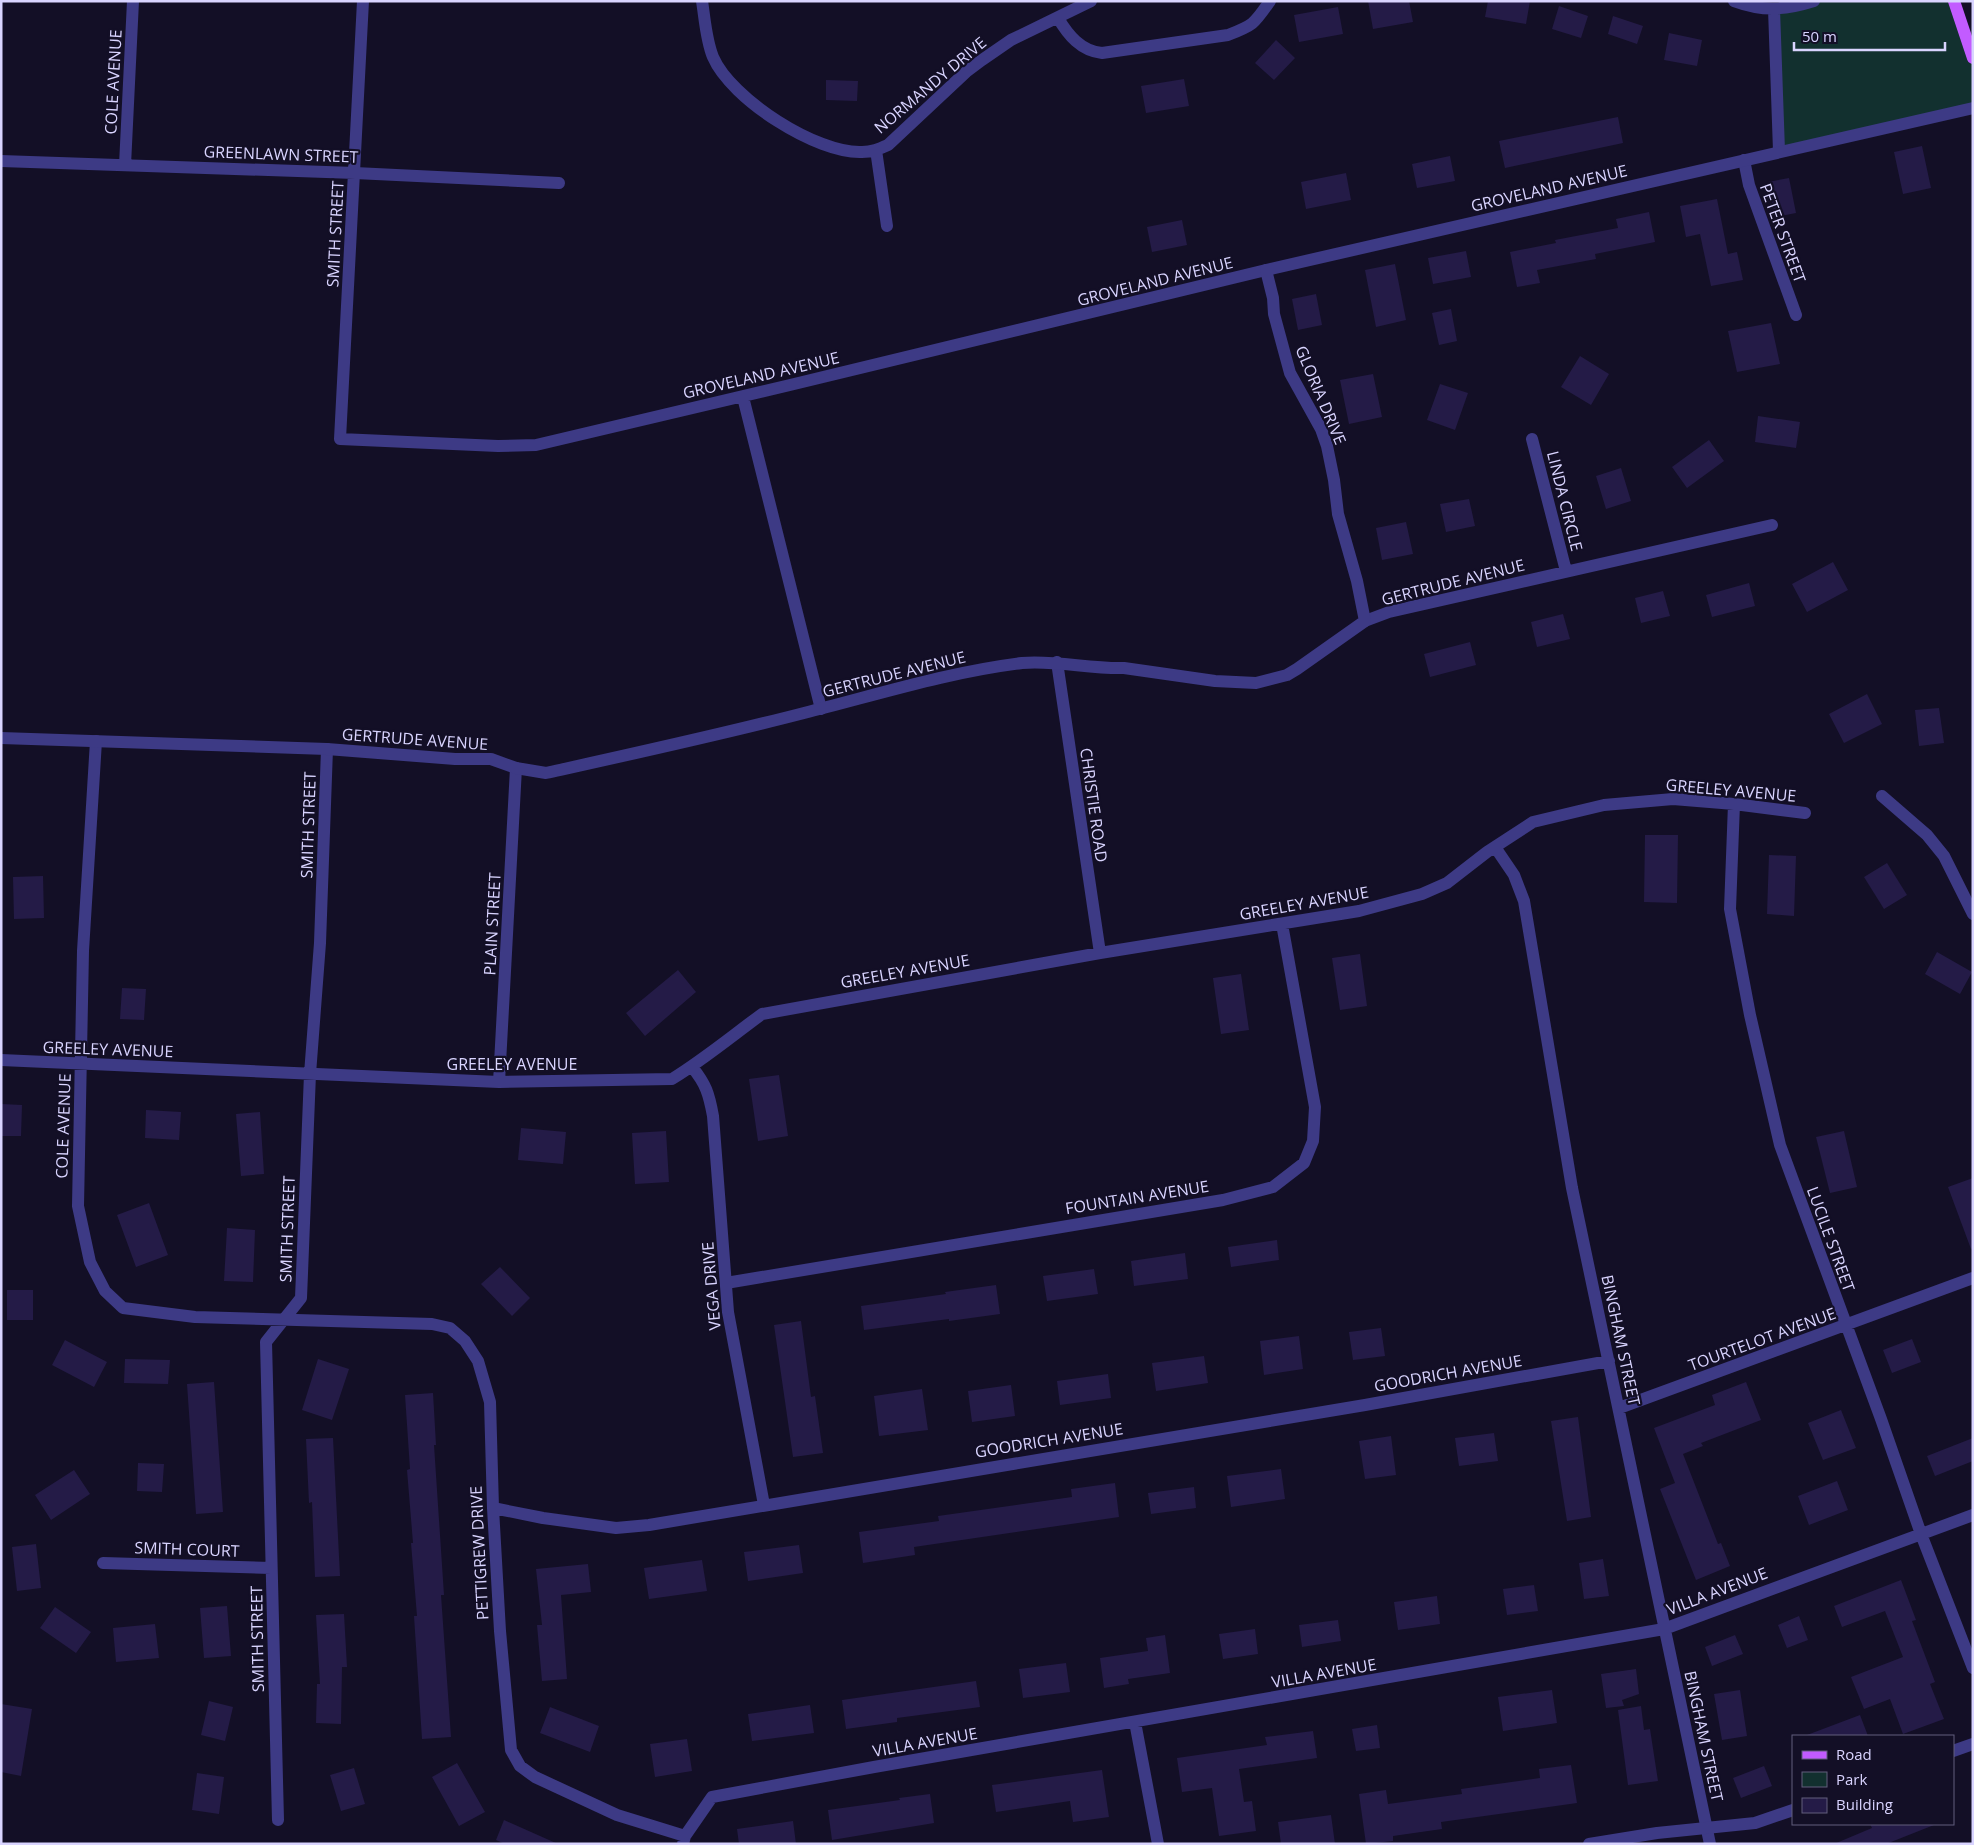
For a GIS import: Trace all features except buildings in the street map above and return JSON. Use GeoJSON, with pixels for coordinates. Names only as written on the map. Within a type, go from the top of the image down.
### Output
{"type":"FeatureCollection","features":[{"type":"Feature","properties":{"kind":"main road"},"geometry":{"type":"LineString","coordinates":[[1954,1],[1973,58]]}},
{"type":"Feature","properties":{"kind":"street","name":"COLE AVENUE"},"geometry":{"type":"LineString","coordinates":[[125,165],[133,1]]}},
{"type":"Feature","properties":{"kind":"street","name":"SMITH STREET"},"geometry":{"type":"LineString","coordinates":[[340,439],[363,1]]}},
{"type":"Feature","properties":{"kind":"street"},"geometry":{"type":"LineString","coordinates":[[702,1],[704,25],[713,57],[721,71],[746,99],[803,136],[820,143],[861,152],[876,150],[887,226]]}},
{"type":"Feature","properties":{"kind":"street","name":"NORMANDY DRIVE"},"geometry":{"type":"LineString","coordinates":[[876,150],[888,145],[966,72],[982,60],[1011,40],[1091,1]]}},
{"type":"Feature","properties":{"kind":"street"},"geometry":{"type":"LineString","coordinates":[[1058,18],[1074,39],[1086,49],[1102,52],[1228,35],[1241,31],[1256,21],[1270,1]]}},
{"type":"Feature","properties":{"kind":"street"},"geometry":{"type":"LineString","coordinates":[[1734,1],[1744,5],[1774,9],[1791,8],[1814,1]]}},
{"type":"Feature","properties":{"kind":"street"},"geometry":{"type":"LineString","coordinates":[[1774,9],[1778,152]]}},
{"type":"Feature","properties":{"kind":"street","name":"GROVELAND AVENUE"},"geometry":{"type":"LineString","coordinates":[[340,439],[529,446],[743,397],[1266,270],[1973,108]]}},
{"type":"Feature","properties":{"kind":"street","name":"PETER STREET"},"geometry":{"type":"LineString","coordinates":[[1744,160],[1749,185],[1796,315]]}},
{"type":"Feature","properties":{"kind":"street","name":"GREENLAWN STREET"},"geometry":{"type":"LineString","coordinates":[[1,161],[355,173],[559,183]]}},
{"type":"Feature","properties":{"kind":"street","name":"GLORIA DRIVE"},"geometry":{"type":"LineString","coordinates":[[1266,270],[1274,314],[1290,374],[1318,425],[1326,446],[1334,480],[1338,514],[1358,581],[1365,621]]}},
{"type":"Feature","properties":{"kind":"street"},"geometry":{"type":"LineString","coordinates":[[743,397],[821,709]]}},
{"type":"Feature","properties":{"kind":"street","name":"LINDA CIRCLE"},"geometry":{"type":"LineString","coordinates":[[1532,439],[1566,572]]}},
{"type":"Feature","properties":{"kind":"street","name":"GERTRUDE AVENUE"},"geometry":{"type":"LineString","coordinates":[[1,738],[327,749],[426,757],[491,759],[516,768],[546,773],[735,731],[954,675],[1024,663],[1057,662],[1110,669],[1124,668],[1215,681],[1256,683],[1287,675],[1365,621],[1388,612],[1772,525]]}},
{"type":"Feature","properties":{"kind":"street","name":"CHRISTIE ROAD"},"geometry":{"type":"LineString","coordinates":[[1057,662],[1100,953]]}},
{"type":"Feature","properties":{"kind":"street","name":"COLE AVENUE"},"geometry":{"type":"LineString","coordinates":[[96,741],[83,952],[78,1206],[90,1262],[105,1291],[122,1308],[195,1317],[283,1320]]}},
{"type":"Feature","properties":{"kind":"street","name":"SMITH STREET"},"geometry":{"type":"LineString","coordinates":[[278,1820],[266,1342],[301,1298],[310,1074],[320,943],[327,749]]}},
{"type":"Feature","properties":{"kind":"street","name":"PLAIN STREET"},"geometry":{"type":"LineString","coordinates":[[499,1082],[516,768]]}},
{"type":"Feature","properties":{"kind":"street"},"geometry":{"type":"LineString","coordinates":[[1882,796],[1926,835],[1944,856],[1973,914]]}},
{"type":"Feature","properties":{"kind":"street","name":"GREELEY AVENUE"},"geometry":{"type":"LineString","coordinates":[[1,1060],[499,1082],[672,1079],[692,1067],[762,1014],[1100,953],[1359,911],[1422,894],[1447,883],[1495,847],[1533,822],[1604,805],[1673,799],[1805,813]]}},
{"type":"Feature","properties":{"kind":"street","name":"LUCILE STREET"},"geometry":{"type":"LineString","coordinates":[[1734,804],[1730,909],[1750,1015],[1780,1145],[1881,1419],[1921,1534],[1973,1668]]}},
{"type":"Feature","properties":{"kind":"street","name":"BINGHAM STREET"},"geometry":{"type":"LineString","coordinates":[[1495,847],[1514,875],[1524,901],[1572,1188],[1710,1844]]}},
{"type":"Feature","properties":{"kind":"street","name":"FOUNTAIN AVENUE"},"geometry":{"type":"LineString","coordinates":[[726,1283],[1223,1200],[1273,1187],[1304,1163],[1312,1140],[1315,1107],[1282,924]]}},
{"type":"Feature","properties":{"kind":"street","name":"VEGA DRIVE"},"geometry":{"type":"LineString","coordinates":[[692,1067],[704,1082],[710,1095],[728,1312],[764,1505]]}},
{"type":"Feature","properties":{"kind":"street","name":"TOURTELOT AVENUE"},"geometry":{"type":"LineString","coordinates":[[1618,1408],[1973,1278]]}},
{"type":"Feature","properties":{"kind":"street","name":"PETTIGREW DRIVE"},"geometry":{"type":"LineString","coordinates":[[283,1320],[432,1324],[450,1328],[464,1341],[478,1360],[490,1402],[493,1508],[500,1631],[511,1750],[520,1766],[535,1778],[617,1815],[684,1840]]}},
{"type":"Feature","properties":{"kind":"street","name":"GOODRICH AVENUE"},"geometry":{"type":"LineString","coordinates":[[493,1508],[543,1518],[616,1528],[649,1525],[1365,1405],[1609,1361]]}},
{"type":"Feature","properties":{"kind":"street","name":"VILLA AVENUE"},"geometry":{"type":"LineString","coordinates":[[684,1840],[712,1797],[1664,1628],[1973,1515]]}},
{"type":"Feature","properties":{"kind":"street","name":"SMITH COURT"},"geometry":{"type":"LineString","coordinates":[[103,1563],[271,1568]]}},
{"type":"Feature","properties":{"kind":"street"},"geometry":{"type":"LineString","coordinates":[[1135,1722],[1158,1844]]}},
{"type":"Feature","properties":{"kind":"street"},"geometry":{"type":"LineString","coordinates":[[1954,1751],[1973,1744]]}},
{"type":"Feature","properties":{"kind":"street"},"geometry":{"type":"LineString","coordinates":[[1589,1844],[1657,1833],[1755,1823],[1792,1810]]}},
{"type":"Feature","properties":{"kind":"green space"},"geometry":{"type":"Polygon","coordinates":[[[1809,1],[1952,1],[1973,56],[1973,107],[1783,149],[1773,11],[1809,1]]]}}]}
